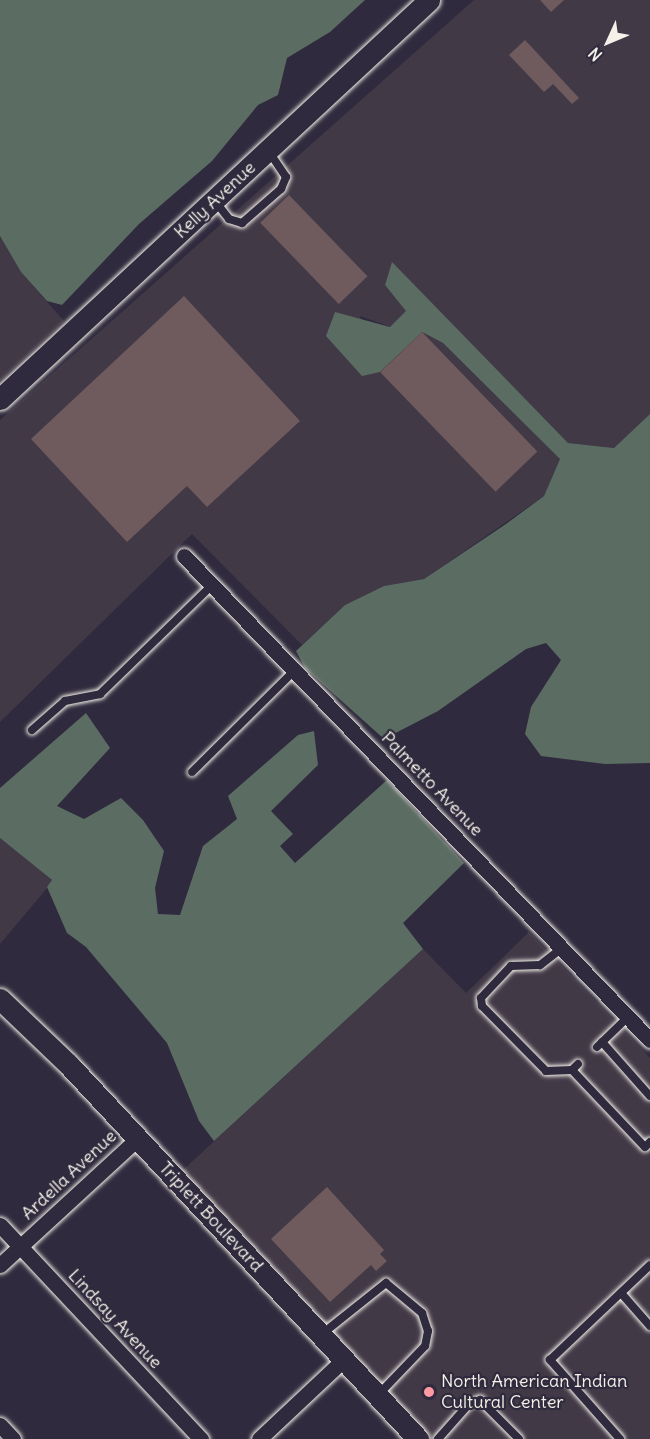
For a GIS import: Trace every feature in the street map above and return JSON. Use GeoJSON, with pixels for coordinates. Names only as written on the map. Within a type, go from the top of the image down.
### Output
{"type":"FeatureCollection","features":[{"type":"Feature","properties":{"kind":"main road","name":"Kelly Avenue"},"geometry":{"type":"LineString","coordinates":[[0,399],[429,0]]}},
{"type":"Feature","properties":{"kind":"main road","name":"Triplett Boulevard"},"geometry":{"type":"LineString","coordinates":[[0,999],[138,1138],[418,1439]]}},
{"type":"Feature","properties":{"kind":"street","name":"Palmetto Avenue"},"geometry":{"type":"LineString","coordinates":[[184,556],[650,1040]]}},
{"type":"Feature","properties":{"kind":"street","name":"Ardella Avenue"},"geometry":{"type":"LineString","coordinates":[[0,1265],[138,1138]]}},
{"type":"Feature","properties":{"kind":"street","name":"Lindsay Avenue"},"geometry":{"type":"LineString","coordinates":[[0,1225],[201,1439]]}},
{"type":"Feature","properties":{"kind":"street"},"geometry":{"type":"LineString","coordinates":[[259,1439],[343,1360]]}},
{"type":"Feature","properties":{"kind":"street"},"geometry":{"type":"LineString","coordinates":[[0,1425],[13,1439]]}},
{"type":"Feature","properties":{"kind":"lane"},"geometry":{"type":"LineString","coordinates":[[214,200],[229,219],[242,223],[281,189],[286,177],[268,150]]}},
{"type":"Feature","properties":{"kind":"lane"},"geometry":{"type":"LineString","coordinates":[[32,730],[65,701],[100,694],[213,584]]}},
{"type":"Feature","properties":{"kind":"lane"},"geometry":{"type":"LineString","coordinates":[[192,772],[295,670]]}},
{"type":"Feature","properties":{"kind":"lane"},"geometry":{"type":"LineString","coordinates":[[562,948],[540,965],[511,966],[481,998],[546,1071],[575,1067],[645,1147],[650,1142]]}},
{"type":"Feature","properties":{"kind":"lane"},"geometry":{"type":"LineString","coordinates":[[628,1017],[599,1044],[650,1096]]}},
{"type":"Feature","properties":{"kind":"lane"},"geometry":{"type":"LineString","coordinates":[[620,1439],[550,1360],[650,1265]]}},
{"type":"Feature","properties":{"kind":"lane"},"geometry":{"type":"LineString","coordinates":[[321,1335],[386,1283],[422,1313],[428,1331],[425,1346],[378,1395]]}},
{"type":"Feature","properties":{"kind":"lane"},"geometry":{"type":"LineString","coordinates":[[621,1293],[650,1326]]}},
{"type":"Feature","properties":{"kind":"lane"},"geometry":{"type":"LineString","coordinates":[[438,1439],[469,1404],[480,1400],[519,1439]]}},
{"type":"Feature","properties":{"kind":"shaded area"},"geometry":{"type":"Polygon","coordinates":[[[474,0],[650,0],[650,414],[614,448],[568,443],[392,263],[385,285],[407,311],[391,327],[360,316],[380,372],[422,332],[443,343],[560,459],[544,496],[424,579],[384,586],[345,605],[302,645],[192,534],[0,722],[0,420],[474,0]]]}},
{"type":"Feature","properties":{"kind":"shaded area"},"geometry":{"type":"Polygon","coordinates":[[[0,236],[21,272],[64,321],[0,381],[0,236]]]}},
{"type":"Feature","properties":{"kind":"shaded area"},"geometry":{"type":"Polygon","coordinates":[[[0,838],[53,881],[0,944],[0,838]]]}},
{"type":"Feature","properties":{"kind":"shaded area"},"geometry":{"type":"Polygon","coordinates":[[[529,932],[650,1058],[650,1439],[433,1439],[183,1170],[423,949],[466,993],[529,932]]]}},
{"type":"Feature","properties":{"kind":"green space"},"geometry":{"type":"Polygon","coordinates":[[[0,0],[365,0],[330,32],[287,58],[278,95],[258,105],[212,161],[139,224],[62,305],[47,301],[21,272],[0,236],[0,0]]]}},
{"type":"Feature","properties":{"kind":"green space"},"geometry":{"type":"Polygon","coordinates":[[[392,262],[568,443],[614,448],[650,414],[650,763],[605,764],[541,756],[525,734],[531,707],[561,660],[546,643],[526,649],[438,711],[384,739],[305,668],[296,651],[345,605],[384,586],[424,579],[506,524],[544,496],[560,459],[443,343],[422,332],[380,372],[362,376],[326,336],[335,312],[390,327],[406,311],[385,285],[392,262]]]}},
{"type":"Feature","properties":{"kind":"green space"},"geometry":{"type":"Polygon","coordinates":[[[86,713],[110,748],[57,806],[84,819],[121,798],[143,820],[164,851],[155,888],[158,914],[180,915],[203,846],[237,819],[228,796],[298,735],[314,731],[318,765],[271,811],[293,834],[280,846],[295,863],[387,780],[464,863],[403,923],[423,949],[214,1141],[199,1121],[167,1043],[86,947],[67,933],[47,887],[52,880],[0,838],[0,788],[86,713]]]}},
{"type":"Feature","properties":{"kind":"building"},"geometry":{"type":"Polygon","coordinates":[[[540,0],[564,0],[551,12],[540,0]]]}},
{"type":"Feature","properties":{"kind":"building"},"geometry":{"type":"Polygon","coordinates":[[[525,40],[579,98],[572,104],[553,84],[544,92],[509,55],[525,40]]]}},
{"type":"Feature","properties":{"kind":"building"},"geometry":{"type":"Polygon","coordinates":[[[289,195],[367,276],[339,304],[260,223],[289,195]]]}},
{"type":"Feature","properties":{"kind":"building"},"geometry":{"type":"Polygon","coordinates":[[[184,296],[300,421],[207,507],[187,486],[127,542],[31,439],[184,296]]]}},
{"type":"Feature","properties":{"kind":"building"},"geometry":{"type":"Polygon","coordinates":[[[422,332],[537,451],[496,492],[380,372],[422,332]]]}},
{"type":"Feature","properties":{"kind":"building"},"geometry":{"type":"Polygon","coordinates":[[[327,1187],[384,1250],[380,1254],[387,1261],[376,1271],[371,1265],[330,1302],[271,1239],[327,1187]]]}},
{"type":"Feature","properties":{"kind":"place","name":"North American Indian Cultural Center"},"geometry":{"type":"Point","coordinates":[429,1392]}}]}
